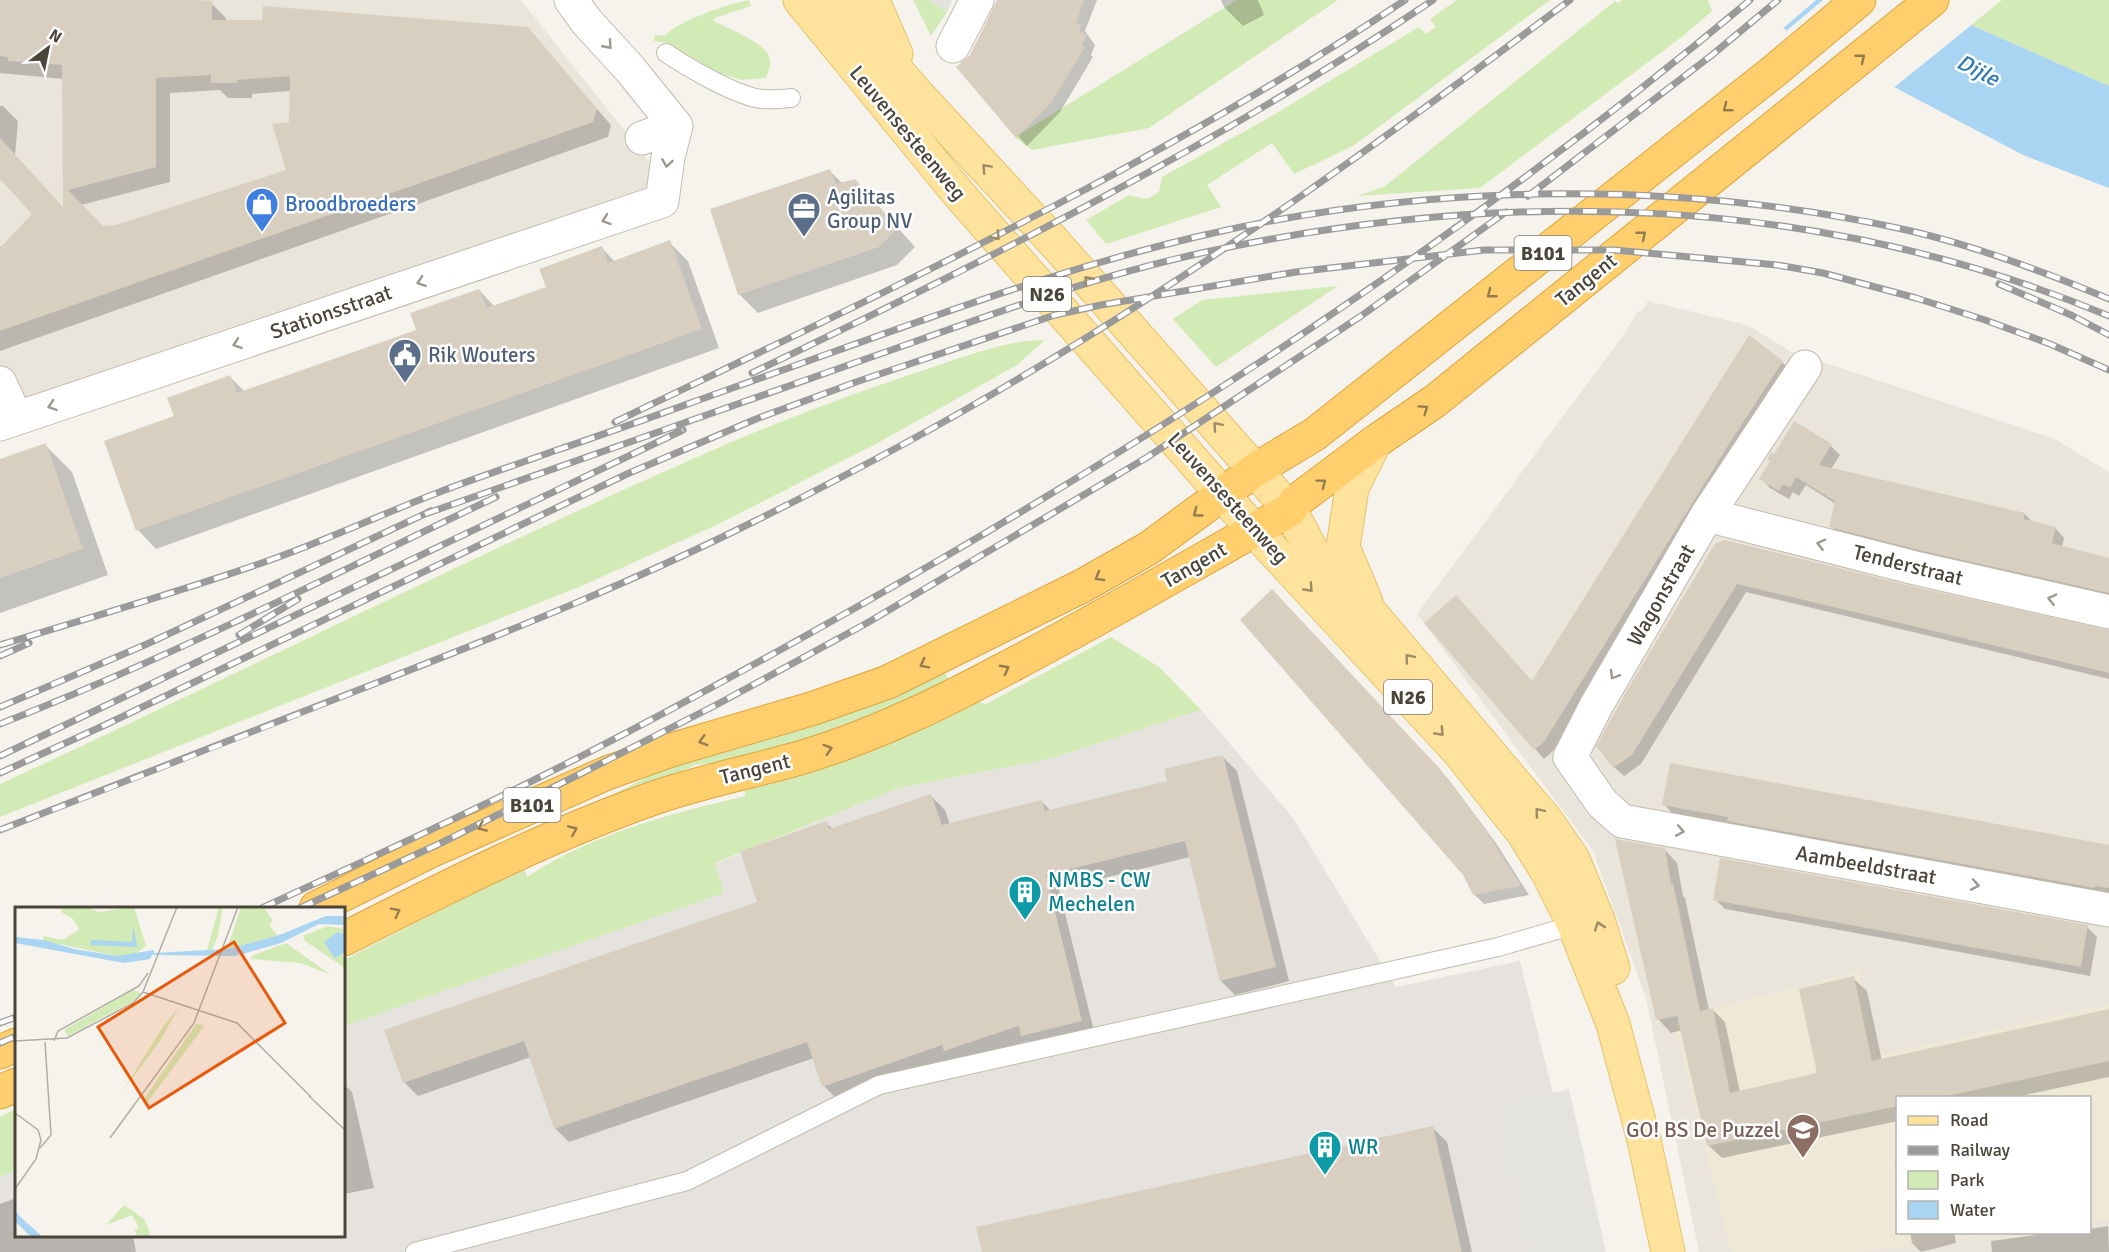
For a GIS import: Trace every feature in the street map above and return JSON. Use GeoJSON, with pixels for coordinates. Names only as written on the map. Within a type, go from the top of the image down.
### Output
{"type":"FeatureCollection","features":[{"type":"Feature","properties":{"kind":"highway","name":"Tangent"},"geometry":{"type":"LineString","coordinates":[[320,907],[428,852],[607,772],[671,750],[814,708],[888,682],[1084,585],[1149,548],[1255,470],[1315,434],[1773,72],[1859,0]]}},
{"type":"Feature","properties":{"kind":"highway","name":"Tangent"},"geometry":{"type":"LineString","coordinates":[[345,938],[452,883],[603,818],[654,798],[831,748],[908,717],[959,693],[1102,618],[1290,510],[1295,502],[1435,401],[1932,0]]}},
{"type":"Feature","properties":{"kind":"highway"},"geometry":{"type":"LineString","coordinates":[[0,1052],[15,1045]]}},
{"type":"Feature","properties":{"kind":"highway"},"geometry":{"type":"LineString","coordinates":[[0,1092],[15,1085]]}},
{"type":"Feature","properties":{"kind":"main road","name":"Leuvensesteenweg"},"geometry":{"type":"LineString","coordinates":[[800,0],[957,192],[1254,530],[1459,753],[1495,795],[1536,854],[1574,925],[1613,1024],[1644,1140],[1668,1252]]}},
{"type":"Feature","properties":{"kind":"main road","name":"Leuvensesteenweg"},"geometry":{"type":"LineString","coordinates":[[837,0],[1290,510],[1319,564],[1370,612],[1546,820],[1573,859],[1598,920],[1617,982],[1613,1024]]}},
{"type":"Feature","properties":{"kind":"main road"},"geometry":{"type":"LineString","coordinates":[[871,0],[909,83]]}},
{"type":"Feature","properties":{"kind":"main road"},"geometry":{"type":"LineString","coordinates":[[1370,612],[1343,547],[1352,488],[1376,442]]}},
{"type":"Feature","properties":{"kind":"street"},"geometry":{"type":"LineString","coordinates":[[571,0],[676,126],[642,138]]}},
{"type":"Feature","properties":{"kind":"street"},"geometry":{"type":"LineString","coordinates":[[953,46],[977,0]]}},
{"type":"Feature","properties":{"kind":"street","name":"Stationsstraat"},"geometry":{"type":"LineString","coordinates":[[8,421],[662,201],[668,157],[676,126]]}},
{"type":"Feature","properties":{"kind":"street","name":"Wagonstraat"},"geometry":{"type":"LineString","coordinates":[[1622,821],[1602,803],[1570,757],[1596,706],[1707,515],[1804,367]]}},
{"type":"Feature","properties":{"kind":"street"},"geometry":{"type":"LineString","coordinates":[[0,383],[8,421]]}},
{"type":"Feature","properties":{"kind":"street","name":"Tenderstraat"},"geometry":{"type":"LineString","coordinates":[[1707,515],[1915,568],[2109,612]]}},
{"type":"Feature","properties":{"kind":"street","name":"Aambeeldstraat"},"geometry":{"type":"LineString","coordinates":[[1622,821],[2109,910]]}},
{"type":"Feature","properties":{"kind":"lane"},"geometry":{"type":"LineString","coordinates":[[666,53],[682,64],[760,99],[791,98]]}},
{"type":"Feature","properties":{"kind":"lane"},"geometry":{"type":"LineString","coordinates":[[415,1252],[687,1181],[879,1085],[1498,946],[1574,925]]}},
{"type":"Feature","properties":{"kind":"shaded area"},"geometry":{"type":"Polygon","coordinates":[[[0,0],[521,0],[670,188],[0,415],[0,0]]]}},
{"type":"Feature","properties":{"kind":"shaded area"},"geometry":{"type":"Polygon","coordinates":[[[929,0],[952,0],[947,12],[929,0]]]}},
{"type":"Feature","properties":{"kind":"shaded area"},"geometry":{"type":"Polygon","coordinates":[[[1648,301],[1747,325],[1792,352],[2055,439],[2109,472],[2109,1252],[1699,1252],[1646,998],[1593,851],[1417,614],[1624,334],[1638,311],[1642,311],[1648,301]]]}},
{"type":"Feature","properties":{"kind":"shaded area"},"geometry":{"type":"Polygon","coordinates":[[[1201,710],[1293,818],[1396,987],[1520,961],[1593,1252],[0,1252],[0,1177],[15,1170],[15,1237],[345,1237],[345,1026],[724,893],[715,864],[899,788],[1049,759],[1201,710]]]}},
{"type":"Feature","properties":{"kind":"shaded area","name":"GO! BS De Puzzel"},"geometry":{"type":"Polygon","coordinates":[[[1859,971],[1877,1056],[2109,1004],[2109,1220],[2091,1223],[2091,1096],[1896,1096],[1896,1234],[2003,1234],[1854,1252],[1731,1252],[1675,1024],[1717,1008],[1859,971]]]}},
{"type":"Feature","properties":{"kind":"shaded area"},"geometry":{"type":"Polygon","coordinates":[[[1569,1089],[1606,1252],[1527,1252],[1493,1106],[1569,1089]]]}},
{"type":"Feature","properties":{"kind":"green space"},"geometry":{"type":"Polygon","coordinates":[[[749,0],[751,6],[715,18],[713,21],[755,42],[768,54],[770,67],[766,78],[741,80],[711,70],[690,59],[668,43],[654,41],[655,35],[665,36],[691,19],[749,0]]]}},
{"type":"Feature","properties":{"kind":"green space"},"geometry":{"type":"Polygon","coordinates":[[[913,0],[929,0],[947,12],[931,36],[913,0]]]}},
{"type":"Feature","properties":{"kind":"green space"},"geometry":{"type":"Polygon","coordinates":[[[1237,0],[1338,0],[1149,128],[1032,150],[1015,137],[1237,0]]]}},
{"type":"Feature","properties":{"kind":"green space"},"geometry":{"type":"Polygon","coordinates":[[[1457,0],[1550,0],[1353,146],[1294,174],[1272,143],[1207,185],[1221,207],[1106,244],[1086,220],[1129,195],[1147,199],[1159,192],[1162,177],[1265,120],[1419,27],[1426,34],[1436,27],[1430,19],[1457,0]]]}},
{"type":"Feature","properties":{"kind":"green space"},"geometry":{"type":"Polygon","coordinates":[[[1623,0],[1708,0],[1712,11],[1683,36],[1480,188],[1357,196],[1384,187],[1615,1],[1618,3],[1623,0]]]}},
{"type":"Feature","properties":{"kind":"green space"},"geometry":{"type":"Polygon","coordinates":[[[2002,0],[2109,0],[2109,86],[1971,25],[2002,0]]]}},
{"type":"Feature","properties":{"kind":"green space"},"geometry":{"type":"Polygon","coordinates":[[[1338,286],[1216,367],[1173,319],[1202,300],[1338,286]]]}},
{"type":"Feature","properties":{"kind":"green space"},"geometry":{"type":"Polygon","coordinates":[[[1045,340],[1017,365],[876,444],[714,526],[584,585],[0,817],[0,784],[629,487],[747,436],[856,393],[991,348],[1018,342],[1045,340]]]}},
{"type":"Feature","properties":{"kind":"green space"},"geometry":{"type":"Polygon","coordinates":[[[1111,637],[1159,667],[1201,710],[1049,759],[899,788],[715,863],[724,893],[345,1026],[345,959],[524,867],[527,877],[552,862],[605,837],[660,818],[745,796],[745,788],[728,770],[719,765],[705,764],[695,765],[580,816],[578,812],[703,749],[767,712],[933,645],[946,675],[957,690],[965,696],[986,704],[1111,637]]]}},
{"type":"Feature","properties":{"kind":"green space"},"geometry":{"type":"Polygon","coordinates":[[[15,1110],[15,1170],[0,1177],[0,1117],[15,1110]]]}},
{"type":"Feature","properties":{"kind":"water","name":"Dijle"},"geometry":{"type":"Polygon","coordinates":[[[1747,0],[1924,0],[1971,25],[2109,86],[2109,188],[2023,155],[1786,30],[1747,0]]]}},
{"type":"Feature","properties":{"kind":"pier"},"geometry":{"type":"Polygon","coordinates":[[[1744,0],[1816,0],[1781,30],[1744,0]]]}},
{"type":"Feature","properties":{"kind":"pier"},"geometry":{"type":"Polygon","coordinates":[[[1823,0],[1931,0],[1974,23],[1891,90],[1784,33],[1823,0]]]}},
{"type":"Feature","properties":{"kind":"building"},"geometry":{"type":"Polygon","coordinates":[[[0,0],[199,0],[212,1],[212,20],[262,20],[263,6],[528,27],[597,109],[593,122],[0,331],[0,248],[32,214],[0,179],[0,138],[63,207],[62,65],[8,61],[8,57],[0,56],[0,0]],[[211,75],[156,78],[156,167],[68,190],[103,226],[116,225],[286,170],[272,124],[289,122],[290,76],[237,80],[237,83],[211,83],[211,75]]]}},
{"type":"Feature","properties":{"kind":"building"},"geometry":{"type":"Polygon","coordinates":[[[997,0],[1084,0],[1076,23],[1081,25],[1079,31],[1087,35],[1082,45],[1085,47],[1051,103],[1016,138],[956,67],[970,55],[997,0]]]}},
{"type":"Feature","properties":{"kind":"building","name":"Agilitas Group NV"},"geometry":{"type":"Polygon","coordinates":[[[830,169],[836,184],[855,179],[898,228],[879,247],[738,295],[710,209],[830,169]]]}},
{"type":"Feature","properties":{"kind":"building","name":"Rik Wouters"},"geometry":{"type":"Polygon","coordinates":[[[670,240],[702,329],[136,531],[104,441],[174,416],[167,398],[230,375],[237,393],[416,330],[410,313],[479,289],[487,308],[546,287],[539,269],[602,246],[608,263],[670,240]]]}},
{"type":"Feature","properties":{"kind":"building"},"geometry":{"type":"Polygon","coordinates":[[[1749,335],[1783,361],[1544,742],[1534,750],[1424,623],[1456,595],[1532,681],[1749,335]]]}},
{"type":"Feature","properties":{"kind":"building"},"geometry":{"type":"Polygon","coordinates":[[[1794,421],[1832,444],[1819,465],[2025,513],[2024,519],[2056,527],[2052,543],[2109,558],[2109,593],[1829,527],[1835,501],[1796,477],[1790,488],[1783,484],[1779,491],[1759,479],[1770,461],[1767,459],[1771,453],[1774,454],[1794,421]]]}},
{"type":"Feature","properties":{"kind":"building"},"geometry":{"type":"Polygon","coordinates":[[[46,443],[83,549],[0,578],[0,459],[46,443]]]}},
{"type":"Feature","properties":{"kind":"building"},"geometry":{"type":"Polygon","coordinates":[[[1725,540],[1911,586],[2109,630],[2109,673],[1737,584],[1632,755],[1613,768],[1596,746],[1715,544],[1725,540]]]}},
{"type":"Feature","properties":{"kind":"building"},"geometry":{"type":"Polygon","coordinates":[[[1272,589],[1440,769],[1487,832],[1521,886],[1473,895],[1463,875],[1240,620],[1272,589]]]}},
{"type":"Feature","properties":{"kind":"building"},"geometry":{"type":"Polygon","coordinates":[[[1223,755],[1276,967],[1220,981],[1185,841],[1046,875],[1082,1021],[1021,1036],[1019,1026],[944,1051],[942,1045],[822,1087],[807,1042],[554,1129],[524,1041],[403,1083],[384,1030],[757,902],[740,851],[827,821],[829,829],[931,794],[942,825],[1042,800],[1045,811],[1167,781],[1164,769],[1223,755]]]}},
{"type":"Feature","properties":{"kind":"building"},"geometry":{"type":"Polygon","coordinates":[[[1670,763],[2109,845],[2109,888],[2095,886],[2095,888],[1727,821],[1728,817],[1662,805],[1670,763]]]}},
{"type":"Feature","properties":{"kind":"building"},"geometry":{"type":"Polygon","coordinates":[[[1615,839],[1665,848],[1700,1011],[1713,1008],[1730,1093],[1817,1073],[1799,989],[1854,976],[1872,1061],[2109,1009],[2109,1061],[1946,1096],[1896,1096],[1896,1106],[1707,1146],[1677,1016],[1656,1020],[1615,839]]]}},
{"type":"Feature","properties":{"kind":"building"},"geometry":{"type":"Polygon","coordinates":[[[1720,858],[2088,925],[2081,967],[1713,900],[1720,858]]]}},
{"type":"Feature","properties":{"kind":"building","name":"WR"},"geometry":{"type":"Polygon","coordinates":[[[1433,1126],[1462,1252],[982,1252],[976,1227],[1433,1126]]]}},
{"type":"Feature","properties":{"kind":"railway"},"geometry":{"type":"LineString","coordinates":[[615,422],[918,275],[1117,173],[1311,61],[1405,0]]}},
{"type":"Feature","properties":{"kind":"railway"},"geometry":{"type":"LineString","coordinates":[[752,373],[927,288],[1100,199],[1269,104],[1433,0]]}},
{"type":"Feature","properties":{"kind":"railway"},"geometry":{"type":"LineString","coordinates":[[0,830],[572,605],[710,543],[857,469],[990,395],[1164,288],[1370,148],[1570,0]]}},
{"type":"Feature","properties":{"kind":"railway"},"geometry":{"type":"LineString","coordinates":[[264,907],[540,777],[742,671],[941,559],[1152,432],[1358,297],[1458,226],[1655,78],[1750,0]]}},
{"type":"Feature","properties":{"kind":"railway"},"geometry":{"type":"LineString","coordinates":[[1528,196],[1712,55],[1778,0]]}},
{"type":"Feature","properties":{"kind":"railway"},"geometry":{"type":"LineString","coordinates":[[0,645],[239,571],[466,482],[1025,285],[1141,251],[1287,218],[1375,205],[1465,197],[1555,194],[1645,195],[1735,202],[1824,214],[1936,237],[2012,261],[2109,299]]}},
{"type":"Feature","properties":{"kind":"railway"},"geometry":{"type":"LineString","coordinates":[[425,514],[1001,311],[1082,285],[1206,252],[1320,231],[1435,217],[1549,211],[1663,214],[1776,225],[1888,246],[1999,276],[2109,316]]}},
{"type":"Feature","properties":{"kind":"railway"},"geometry":{"type":"LineString","coordinates":[[302,907],[441,843],[588,770],[716,705],[867,623],[1146,458],[1361,316],[1506,212]]}},
{"type":"Feature","properties":{"kind":"railway"},"geometry":{"type":"LineString","coordinates":[[0,773],[105,725],[627,474],[756,419],[856,382],[1055,315],[1101,305],[1296,272],[1484,250],[1614,250],[1777,265],[1823,273],[1916,298],[1985,320],[2050,344],[2109,370]]}},
{"type":"Feature","properties":{"kind":"railway"},"geometry":{"type":"LineString","coordinates":[[1999,284],[2071,315],[2109,335]]}},
{"type":"Feature","properties":{"kind":"railway"},"geometry":{"type":"LineString","coordinates":[[0,756],[683,430]]}},
{"type":"Feature","properties":{"kind":"railway"},"geometry":{"type":"LineString","coordinates":[[0,724],[188,644],[496,497]]}},
{"type":"Feature","properties":{"kind":"railway"},"geometry":{"type":"LineString","coordinates":[[0,707],[147,644],[431,511]]}},
{"type":"Feature","properties":{"kind":"railway"},"geometry":{"type":"LineString","coordinates":[[239,635],[298,599]]}},
{"type":"Feature","properties":{"kind":"railway"},"geometry":{"type":"LineString","coordinates":[[0,656],[29,643]]}},
{"type":"Feature","properties":{"kind":"railway"},"geometry":{"type":"LineString","coordinates":[[0,1023],[15,1017]]}},
{"type":"Feature","properties":{"kind":"railway"},"geometry":{"type":"LineString","coordinates":[[0,1043],[15,1036]]}},
{"type":"Feature","properties":{"kind":"place","name":"Broodbroeders"},"geometry":{"type":"Point","coordinates":[262,233]}},
{"type":"Feature","properties":{"kind":"place","name":"Agilitas Group NV"},"geometry":{"type":"Point","coordinates":[804,238]}},
{"type":"Feature","properties":{"kind":"place","name":"Rik Wouters"},"geometry":{"type":"Point","coordinates":[405,384]}},
{"type":"Feature","properties":{"kind":"place","name":"NMBS - CW Mechelen"},"geometry":{"type":"Point","coordinates":[1025,921]}},
{"type":"Feature","properties":{"kind":"place","name":"GO! BS De Puzzel"},"geometry":{"type":"Point","coordinates":[1803,1159]}},
{"type":"Feature","properties":{"kind":"place","name":"WR"},"geometry":{"type":"Point","coordinates":[1325,1176]}}]}
